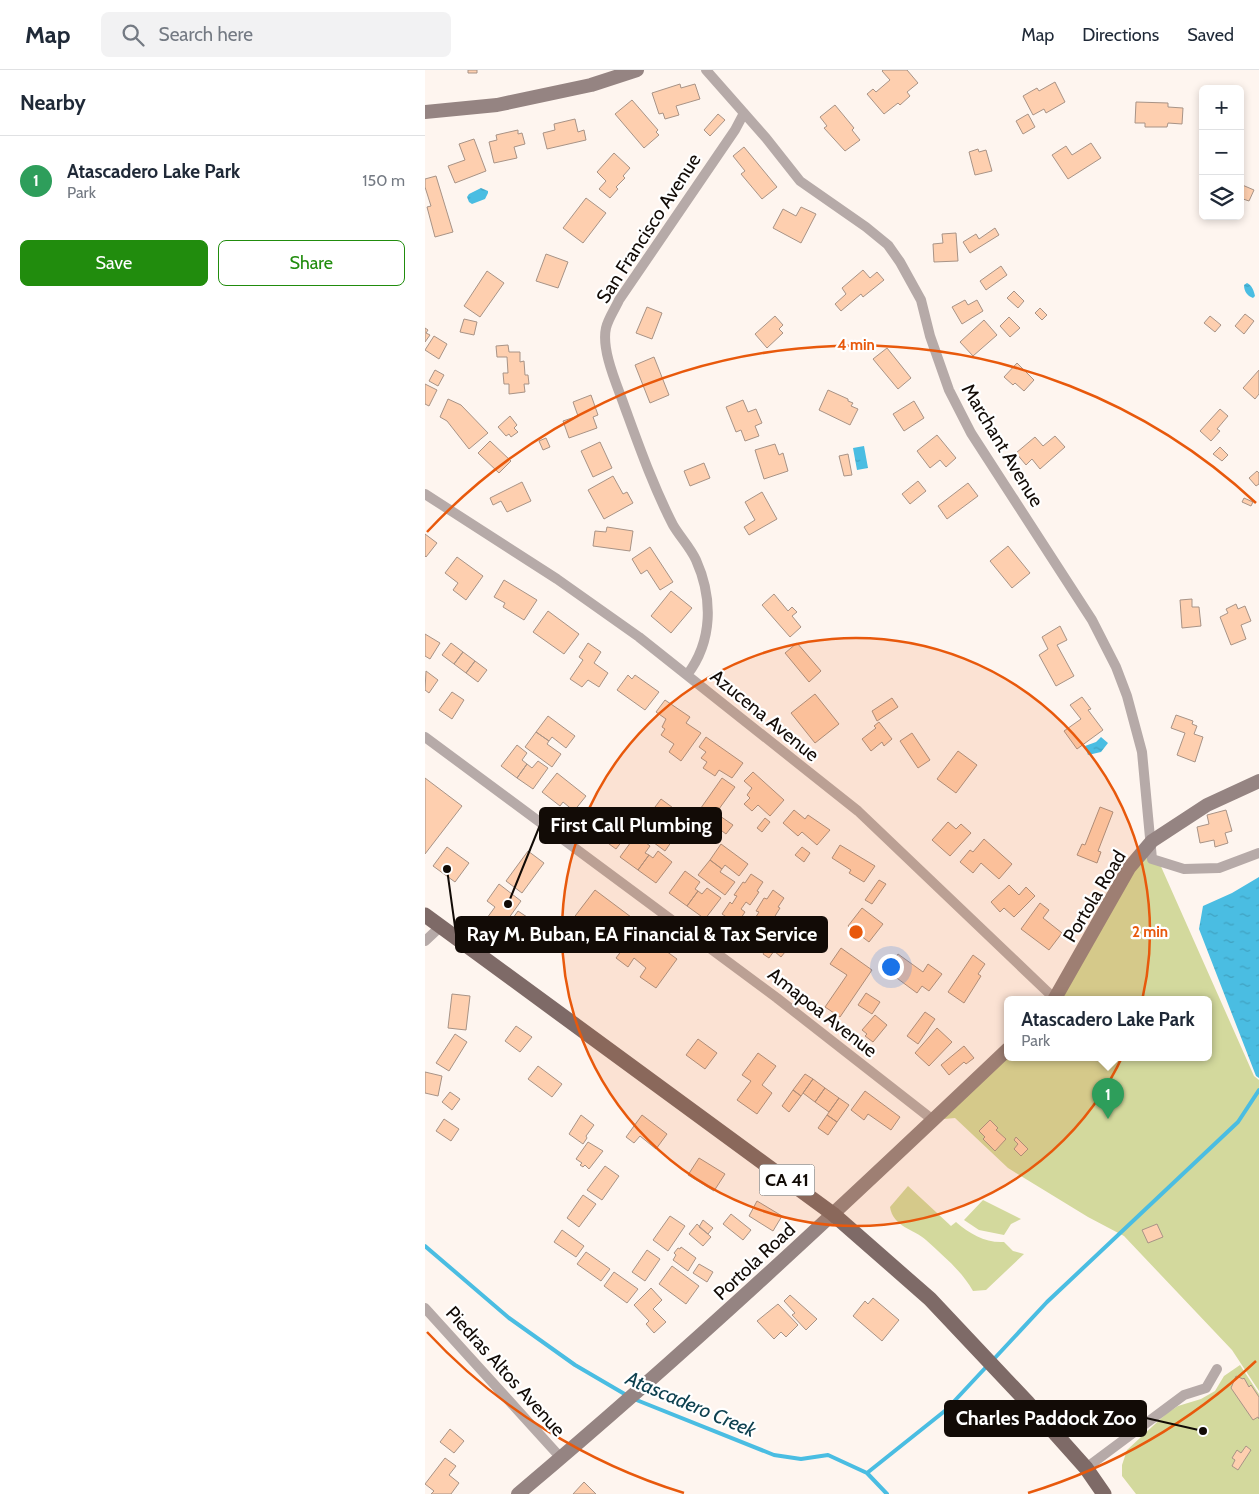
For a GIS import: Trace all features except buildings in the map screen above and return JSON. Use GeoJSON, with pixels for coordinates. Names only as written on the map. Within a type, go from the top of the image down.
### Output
{"type":"FeatureCollection","features":[{"type":"Feature","properties":{"kind":"main road","name":"CA 41"},"geometry":{"type":"LineString","coordinates":[[425,915],[833,1214],[930,1299],[1028,1403],[1086,1468],[1104,1494]]}},
{"type":"Feature","properties":{"kind":"street"},"geometry":{"type":"LineString","coordinates":[[425,112],[497,105],[591,85],[637,70]]}},
{"type":"Feature","properties":{"kind":"street","name":"Marchant Avenue"},"geometry":{"type":"LineString","coordinates":[[706,70],[767,138],[800,182],[866,227],[887,245],[900,262],[921,300],[932,344],[958,411],[1092,620],[1116,666],[1127,696],[1142,752],[1152,859],[1184,869],[1219,868],[1259,853]]}},
{"type":"Feature","properties":{"kind":"street","name":"San Francisco Avenue"},"geometry":{"type":"LineString","coordinates":[[687,675],[699,655],[707,630],[709,613],[707,595],[695,558],[674,527],[643,458],[609,360],[606,328],[619,300],[735,130],[744,113]]}},
{"type":"Feature","properties":{"kind":"street","name":"Azucena Avenue"},"geometry":{"type":"LineString","coordinates":[[425,494],[557,579],[639,636],[858,811],[1050,996]]}},
{"type":"Feature","properties":{"kind":"street","name":"Amapoa Avenue"},"geometry":{"type":"LineString","coordinates":[[425,737],[777,998],[933,1120]]}},
{"type":"Feature","properties":{"kind":"street","name":"Portola Road"},"geometry":{"type":"LineString","coordinates":[[1056,996],[1129,868],[1151,841],[1207,805],[1259,781]]}},
{"type":"Feature","properties":{"kind":"street"},"geometry":{"type":"LineString","coordinates":[[425,941],[440,927]]}},
{"type":"Feature","properties":{"kind":"street","name":"Portola Road"},"geometry":{"type":"LineString","coordinates":[[518,1494],[645,1384],[833,1214],[1004,1053]]}},
{"type":"Feature","properties":{"kind":"street","name":"Piedras Altos Avenue"},"geometry":{"type":"LineString","coordinates":[[425,1308],[561,1458]]}},
{"type":"Feature","properties":{"kind":"street"},"geometry":{"type":"LineString","coordinates":[[1086,1468],[1184,1395],[1207,1388],[1217,1369]]}},
{"type":"Feature","properties":{"kind":"green space"},"geometry":{"type":"Polygon","coordinates":[[[1151,844],[1254,1076],[1259,1080],[1259,1391],[1232,1350],[1124,1236],[1088,1217],[1008,1168],[955,1118],[933,1120],[1004,1061],[1212,1061],[1212,996],[1058,996],[1151,844]]]}},
{"type":"Feature","properties":{"kind":"green space"},"geometry":{"type":"Polygon","coordinates":[[[908,1186],[951,1226],[956,1222],[978,1237],[990,1241],[1004,1242],[1013,1251],[1024,1254],[986,1290],[973,1291],[963,1276],[926,1240],[895,1219],[890,1207],[908,1186]]]}},
{"type":"Feature","properties":{"kind":"green space"},"geometry":{"type":"Polygon","coordinates":[[[983,1200],[1021,1219],[1011,1224],[1004,1235],[979,1230],[964,1220],[983,1200]]]}},
{"type":"Feature","properties":{"kind":"green space"},"geometry":{"type":"Polygon","coordinates":[[[1240,1365],[1259,1394],[1259,1494],[1136,1494],[1122,1476],[1122,1465],[1127,1450],[1167,1413],[1178,1406],[1201,1399],[1215,1391],[1224,1376],[1240,1365]]]}},
{"type":"Feature","properties":{"kind":"water"},"geometry":{"type":"Polygon","coordinates":[[[481,188],[488,191],[485,199],[472,204],[469,202],[467,197],[469,194],[481,188]]]}},
{"type":"Feature","properties":{"kind":"water"},"geometry":{"type":"Polygon","coordinates":[[[1247,283],[1253,290],[1255,296],[1253,298],[1245,291],[1244,285],[1247,283]]]}},
{"type":"Feature","properties":{"kind":"water"},"geometry":{"type":"Polygon","coordinates":[[[864,446],[868,468],[857,470],[853,448],[864,446]]]}},
{"type":"Feature","properties":{"kind":"water"},"geometry":{"type":"Polygon","coordinates":[[[1101,737],[1108,743],[1101,752],[1088,755],[1085,746],[1096,742],[1101,737]]]}},
{"type":"Feature","properties":{"kind":"water"},"geometry":{"type":"Polygon","coordinates":[[[1259,877],[1259,1078],[1256,1076],[1199,929],[1203,906],[1232,893],[1259,877]]]}},
{"type":"Feature","properties":{"kind":"waterway"},"geometry":{"type":"LineString","coordinates":[[993,1360],[1047,1302],[1238,1122],[1259,1090]]}},
{"type":"Feature","properties":{"kind":"waterway","name":"Atascadero Creek"},"geometry":{"type":"LineString","coordinates":[[425,1246],[509,1318],[575,1365],[628,1396]]}},
{"type":"Feature","properties":{"kind":"waterway"},"geometry":{"type":"LineString","coordinates":[[867,1473],[946,1410],[988,1365]]}},
{"type":"Feature","properties":{"kind":"waterway","name":"Atascadero Creek"},"geometry":{"type":"LineString","coordinates":[[634,1399],[774,1455],[801,1459],[828,1455],[867,1473],[887,1494]]}},
{"type":"Feature","properties":{"kind":"place","name":"Ray M. Buban, EA Financial & Tax Service"},"geometry":{"type":"Point","coordinates":[447,869]}},
{"type":"Feature","properties":{"kind":"place","name":"First Call Plumbing"},"geometry":{"type":"Point","coordinates":[508,904]}},
{"type":"Feature","properties":{"kind":"place","name":"Atascadero Lake Park"},"geometry":{"type":"Point","coordinates":[1108,1119]}},
{"type":"Feature","properties":{"kind":"place","name":"Charles Paddock Zoo"},"geometry":{"type":"Point","coordinates":[1203,1431]}}]}
